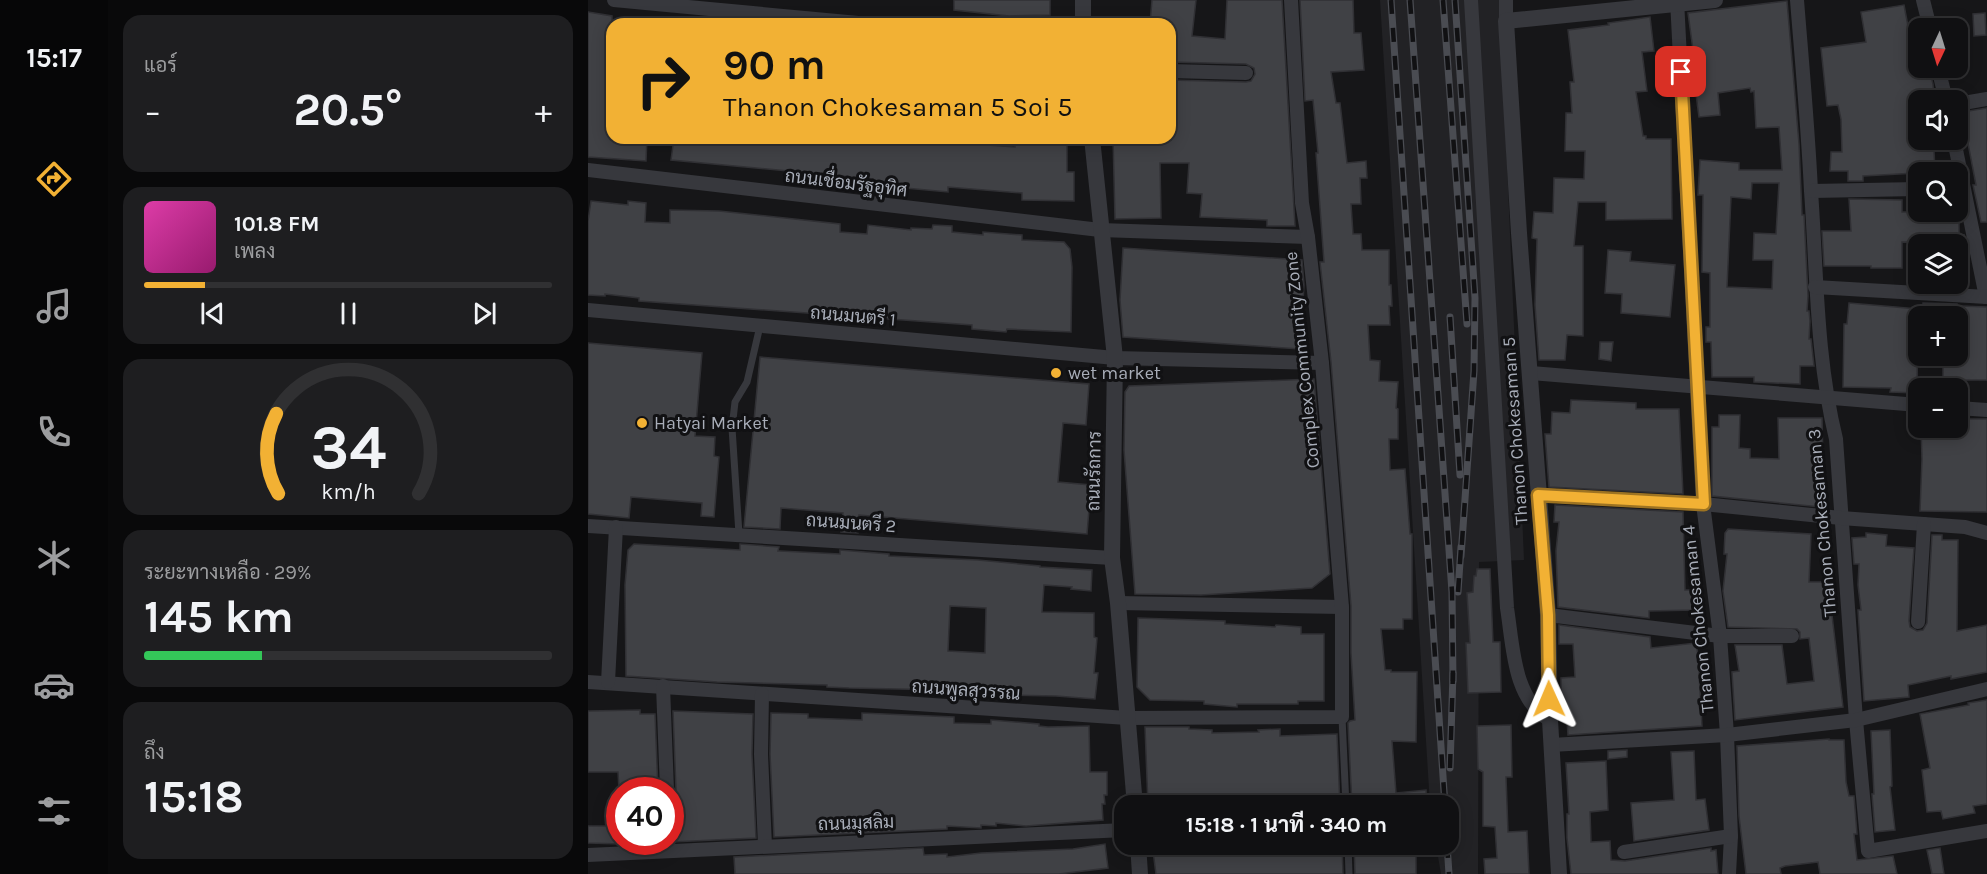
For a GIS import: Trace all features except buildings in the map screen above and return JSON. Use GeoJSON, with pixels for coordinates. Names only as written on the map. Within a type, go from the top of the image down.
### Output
{"type":"FeatureCollection","features":[{"type":"Feature","properties":{"kind":"street"},"geometry":{"type":"LineString","coordinates":[[614,0],[804,18]]}},
{"type":"Feature","properties":{"kind":"street"},"geometry":{"type":"LineString","coordinates":[[1083,0],[1083,18]]}},
{"type":"Feature","properties":{"kind":"street","name":"Complex Community Zone"},"geometry":{"type":"LineString","coordinates":[[1292,0],[1302,203],[1322,363],[1342,607],[1342,717]]}},
{"type":"Feature","properties":{"kind":"street"},"geometry":{"type":"LineString","coordinates":[[1471,0],[1507,608],[1518,674],[1527,697],[1539,714],[1550,720]]}},
{"type":"Feature","properties":{"kind":"street"},"geometry":{"type":"LineString","coordinates":[[1506,0],[1506,21],[1677,2],[1715,0]]}},
{"type":"Feature","properties":{"kind":"street","name":"Thanon Chokesaman 3"},"geometry":{"type":"LineString","coordinates":[[1797,0],[1812,191],[1815,287],[1826,398],[1836,439],[1856,720],[1868,851],[1987,831]]}},
{"type":"Feature","properties":{"kind":"street"},"geometry":{"type":"LineString","coordinates":[[1923,0],[1928,18]]}},
{"type":"Feature","properties":{"kind":"street","name":"Thanon Chokesaman 4"},"geometry":{"type":"LineString","coordinates":[[1677,2],[1704,504],[1720,636],[1727,735],[1731,836],[1730,874]]}},
{"type":"Feature","properties":{"kind":"street","name":"Thanon Chokesaman 5"},"geometry":{"type":"LineString","coordinates":[[1506,21],[1519,234],[1548,615],[1551,746],[1559,874]]}},
{"type":"Feature","properties":{"kind":"street"},"geometry":{"type":"LineString","coordinates":[[1176,71],[1246,74]]}},
{"type":"Feature","properties":{"kind":"street"},"geometry":{"type":"LineString","coordinates":[[1968,102],[1987,99]]}},
{"type":"Feature","properties":{"kind":"street","name":"ถนนรัถการ"},"geometry":{"type":"LineString","coordinates":[[1093,144],[1115,358],[1112,558],[1118,603],[1134,795]]}},
{"type":"Feature","properties":{"kind":"street","name":"ถนนเชื่อมรัฐอุทิศ"},"geometry":{"type":"LineString","coordinates":[[588,170],[1100,230],[1308,237]]}},
{"type":"Feature","properties":{"kind":"street"},"geometry":{"type":"LineString","coordinates":[[1812,191],[1908,189]]}},
{"type":"Feature","properties":{"kind":"street"},"geometry":{"type":"LineString","coordinates":[[1815,287],[1986,297],[1968,214]]}},
{"type":"Feature","properties":{"kind":"street","name":"ถนนมนตรี 1"},"geometry":{"type":"LineString","coordinates":[[588,310],[1115,358],[1322,363]]}},
{"type":"Feature","properties":{"kind":"street"},"geometry":{"type":"LineString","coordinates":[[1531,373],[1908,404]]}},
{"type":"Feature","properties":{"kind":"street"},"geometry":{"type":"LineString","coordinates":[[1968,409],[1987,410]]}},
{"type":"Feature","properties":{"kind":"street"},"geometry":{"type":"LineString","coordinates":[[1538,495],[1704,504],[1841,518],[1965,527],[1987,533]]}},
{"type":"Feature","properties":{"kind":"street"},"geometry":{"type":"LineString","coordinates":[[1918,622],[1924,524]]}},
{"type":"Feature","properties":{"kind":"street","name":"ถนนมนตรี 2"},"geometry":{"type":"LineString","coordinates":[[588,526],[1112,558]]}},
{"type":"Feature","properties":{"kind":"street"},"geometry":{"type":"LineString","coordinates":[[608,682],[616,527]]}},
{"type":"Feature","properties":{"kind":"street"},"geometry":{"type":"LineString","coordinates":[[1118,603],[1342,607]]}},
{"type":"Feature","properties":{"kind":"street"},"geometry":{"type":"LineString","coordinates":[[1548,615],[1720,636],[1792,636]]}},
{"type":"Feature","properties":{"kind":"street","name":"ถนนพูลสุวรรณ"},"geometry":{"type":"LineString","coordinates":[[588,682],[1127,718],[1342,717]]}},
{"type":"Feature","properties":{"kind":"street"},"geometry":{"type":"LineString","coordinates":[[663,686],[666,777]]}},
{"type":"Feature","properties":{"kind":"street"},"geometry":{"type":"LineString","coordinates":[[1551,746],[1727,735],[1856,720],[1987,690]]}},
{"type":"Feature","properties":{"kind":"street"},"geometry":{"type":"LineString","coordinates":[[762,694],[761,754],[765,846]]}},
{"type":"Feature","properties":{"kind":"street","name":"ถนนมุสลิม"},"geometry":{"type":"LineString","coordinates":[[684,846],[765,846],[1114,830]]}},
{"type":"Feature","properties":{"kind":"street"},"geometry":{"type":"LineString","coordinates":[[1624,852],[1731,836]]}},
{"type":"Feature","properties":{"kind":"street","name":"ถนนมุสลิม"},"geometry":{"type":"LineString","coordinates":[[588,855],[606,853]]}},
{"type":"Feature","properties":{"kind":"street"},"geometry":{"type":"LineString","coordinates":[[1139,855],[1140,874]]}},
{"type":"Feature","properties":{"kind":"lane"},"geometry":{"type":"LineString","coordinates":[[739,534],[732,428],[735,402],[747,382],[760,326]]}},
{"type":"Feature","properties":{"kind":"lane"},"geometry":{"type":"LineString","coordinates":[[1342,717],[1346,795]]}},
{"type":"Feature","properties":{"kind":"lane"},"geometry":{"type":"LineString","coordinates":[[1348,855],[1349,874]]}},
{"type":"Feature","properties":{"kind":"shaded area"},"geometry":{"type":"Polygon","coordinates":[[[1380,0],[1500,0],[1524,560],[1479,562],[1478,874],[1441,874],[1438,855],[1459,855],[1459,795],[1429,795],[1380,0]]]}},
{"type":"Feature","properties":{"kind":"railway"},"geometry":{"type":"LineString","coordinates":[[1391,0],[1444,795]]}},
{"type":"Feature","properties":{"kind":"railway"},"geometry":{"type":"LineString","coordinates":[[1410,0],[1452,592],[1453,681]]}},
{"type":"Feature","properties":{"kind":"railway"},"geometry":{"type":"LineString","coordinates":[[1443,0],[1467,324]]}},
{"type":"Feature","properties":{"kind":"railway"},"geometry":{"type":"LineString","coordinates":[[1455,0],[1475,298],[1474,371],[1461,556]]}},
{"type":"Feature","properties":{"kind":"railway"},"geometry":{"type":"LineString","coordinates":[[1450,317],[1460,475]]}},
{"type":"Feature","properties":{"kind":"railway"},"geometry":{"type":"LineString","coordinates":[[1458,592],[1461,547]]}},
{"type":"Feature","properties":{"kind":"railway"},"geometry":{"type":"LineString","coordinates":[[1450,768],[1453,673]]}},
{"type":"Feature","properties":{"kind":"railway"},"geometry":{"type":"LineString","coordinates":[[1448,855],[1449,874]]}},
{"type":"Feature","properties":{"kind":"place","name":"wet market"},"geometry":{"type":"Point","coordinates":[1056,373]}},
{"type":"Feature","properties":{"kind":"place","name":"Hatyai Market"},"geometry":{"type":"Point","coordinates":[642,423]}},
{"type":"Feature","properties":{"kind":"route"},"geometry":{"type":"LineString","coordinates":[[1549,699],[1548,615],[1538,495],[1704,504],[1681,72]]}}]}
